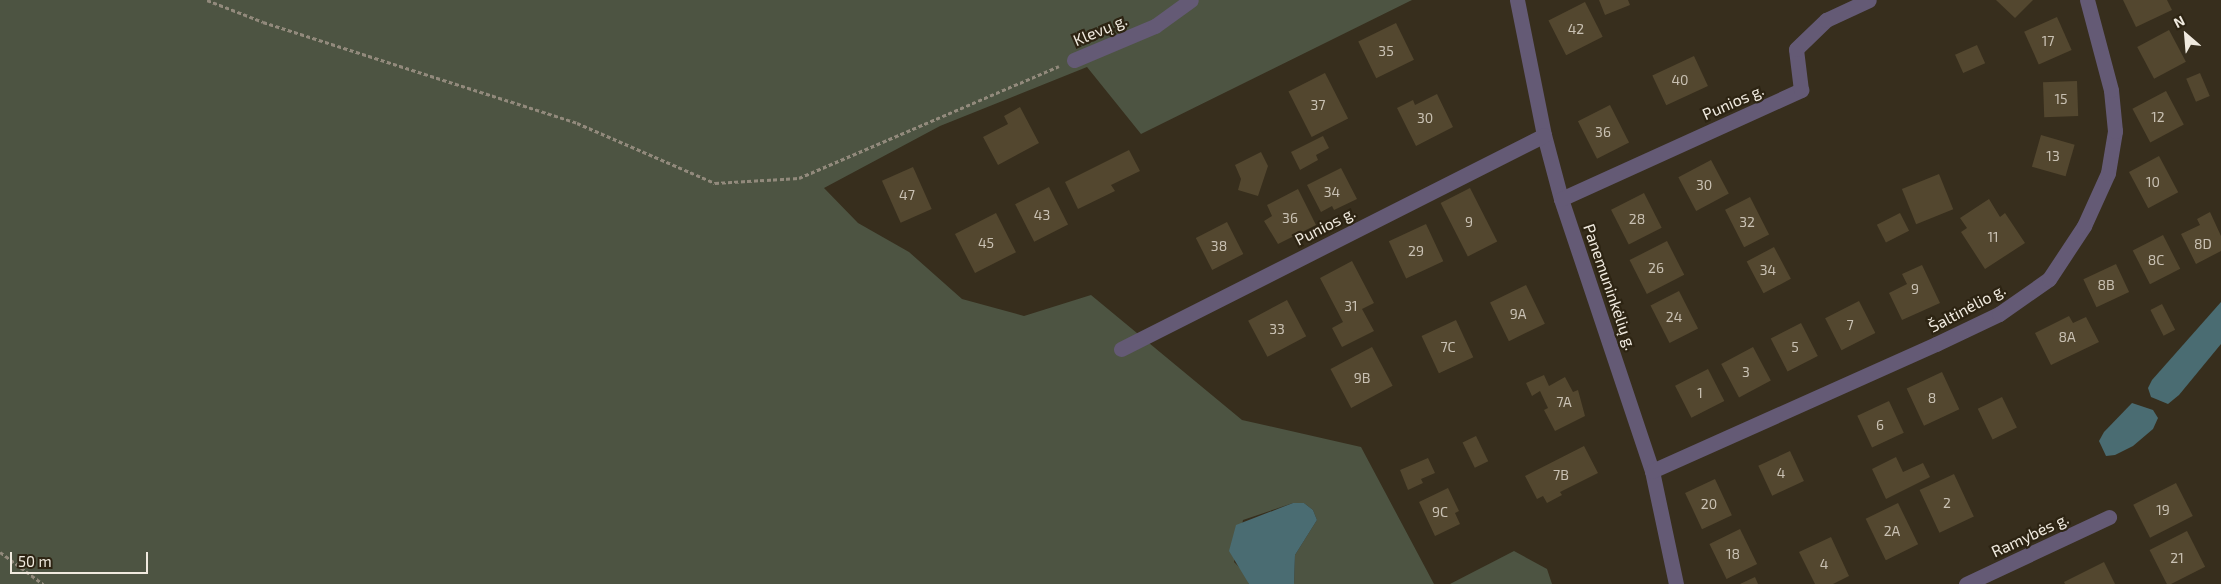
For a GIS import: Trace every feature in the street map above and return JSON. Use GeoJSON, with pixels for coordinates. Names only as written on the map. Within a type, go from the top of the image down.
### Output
{"type":"FeatureCollection","features":[{"type":"Feature","properties":{"kind":"street","name":"Klevų g."},"geometry":{"type":"LineString","coordinates":[[1074,60],[1155,26],[1191,0]]}},
{"type":"Feature","properties":{"kind":"street","name":"Panemuninkėlių g."},"geometry":{"type":"LineString","coordinates":[[1517,0],[1544,135],[1561,199],[1652,471],[1676,584]]}},
{"type":"Feature","properties":{"kind":"street","name":"Punios g."},"geometry":{"type":"LineString","coordinates":[[1561,199],[1800,90],[1796,49],[1826,20],[1869,0]]}},
{"type":"Feature","properties":{"kind":"street","name":"Šaltinėlio g."},"geometry":{"type":"LineString","coordinates":[[1652,471],[1999,314],[2049,279],[2084,226],[2104,182],[2115,131],[2111,90],[2087,0]]}},
{"type":"Feature","properties":{"kind":"street","name":"Punios g."},"geometry":{"type":"LineString","coordinates":[[1122,349],[1544,135]]}},
{"type":"Feature","properties":{"kind":"street","name":"Ramybės g."},"geometry":{"type":"LineString","coordinates":[[1966,584],[2109,517]]}},
{"type":"Feature","properties":{"kind":"path"},"geometry":{"type":"LineString","coordinates":[[207,0],[264,22],[577,123],[714,183],[799,178],[1074,60]]}},
{"type":"Feature","properties":{"kind":"path"},"geometry":{"type":"LineString","coordinates":[[0,552],[44,584]]}},
{"type":"Feature","properties":{"kind":"green space"},"geometry":{"type":"Polygon","coordinates":[[[0,0],[1412,0],[1141,134],[1087,67],[940,126],[824,188],[858,223],[909,252],[962,299],[1024,316],[1091,295],[1242,420],[1361,447],[1434,584],[1294,584],[1295,555],[1317,520],[1313,510],[1304,503],[1293,503],[1243,520],[1234,562],[1245,573],[1249,584],[0,584],[0,0]]]}},
{"type":"Feature","properties":{"kind":"green space"},"geometry":{"type":"Polygon","coordinates":[[[1514,551],[1547,569],[1552,584],[1450,584],[1514,551]]]}},
{"type":"Feature","properties":{"kind":"water"},"geometry":{"type":"Polygon","coordinates":[[[2221,302],[2221,344],[2179,395],[2168,404],[2151,397],[2148,388],[2152,380],[2221,302]]]}},
{"type":"Feature","properties":{"kind":"water"},"geometry":{"type":"Polygon","coordinates":[[[2132,403],[2153,410],[2158,418],[2153,429],[2133,446],[2115,455],[2106,456],[2099,441],[2104,432],[2132,403]]]}},
{"type":"Feature","properties":{"kind":"water"},"geometry":{"type":"Polygon","coordinates":[[[1293,503],[1304,503],[1313,510],[1317,520],[1295,555],[1294,584],[1249,584],[1229,551],[1236,525],[1293,503]]]}},
{"type":"Feature","properties":{"kind":"building"},"geometry":{"type":"Polygon","coordinates":[[[1599,0],[1628,0],[1630,5],[1605,15],[1599,0]]]}},
{"type":"Feature","properties":{"kind":"building"},"geometry":{"type":"Polygon","coordinates":[[[1996,0],[2033,0],[2015,18],[1996,0]]]}},
{"type":"Feature","properties":{"kind":"building"},"geometry":{"type":"Polygon","coordinates":[[[2123,0],[2167,0],[2172,10],[2136,27],[2123,0]]]}},
{"type":"Feature","properties":{"kind":"building"},"geometry":{"type":"Polygon","coordinates":[[[1585,2],[1603,37],[1566,55],[1548,21],[1585,2]]]}},
{"type":"Feature","properties":{"kind":"building"},"geometry":{"type":"Polygon","coordinates":[[[2057,17],[2072,50],[2039,65],[2024,32],[2057,17]]]}},
{"type":"Feature","properties":{"kind":"building"},"geometry":{"type":"Polygon","coordinates":[[[1396,23],[1414,60],[1376,78],[1358,41],[1396,23]]]}},
{"type":"Feature","properties":{"kind":"building"},"geometry":{"type":"Polygon","coordinates":[[[2169,30],[2186,62],[2154,79],[2137,47],[2169,30]]]}},
{"type":"Feature","properties":{"kind":"building"},"geometry":{"type":"Polygon","coordinates":[[[1977,45],[1985,63],[1963,73],[1955,55],[1977,45]]]}},
{"type":"Feature","properties":{"kind":"building"},"geometry":{"type":"Polygon","coordinates":[[[1694,56],[1708,86],[1666,105],[1652,75],[1694,56]]]}},
{"type":"Feature","properties":{"kind":"building"},"geometry":{"type":"Polygon","coordinates":[[[1325,73],[1348,118],[1312,137],[1288,92],[1325,73]]]}},
{"type":"Feature","properties":{"kind":"building"},"geometry":{"type":"Polygon","coordinates":[[[2200,73],[2210,96],[2196,102],[2186,79],[2200,73]]]}},
{"type":"Feature","properties":{"kind":"building"},"geometry":{"type":"Polygon","coordinates":[[[2077,81],[2078,116],[2044,117],[2043,82],[2077,81]]]}},
{"type":"Feature","properties":{"kind":"building"},"geometry":{"type":"Polygon","coordinates":[[[2166,91],[2184,125],[2150,142],[2132,109],[2166,91]]]}},
{"type":"Feature","properties":{"kind":"building"},"geometry":{"type":"Polygon","coordinates":[[[1437,94],[1453,127],[1416,146],[1397,108],[1413,100],[1415,105],[1437,94]]]}},
{"type":"Feature","properties":{"kind":"building"},"geometry":{"type":"Polygon","coordinates":[[[1610,105],[1629,142],[1597,159],[1578,121],[1610,105]]]}},
{"type":"Feature","properties":{"kind":"building"},"geometry":{"type":"Polygon","coordinates":[[[1020,107],[1039,143],[998,165],[983,137],[1008,124],[1004,116],[1020,107]]]}},
{"type":"Feature","properties":{"kind":"building"},"geometry":{"type":"Polygon","coordinates":[[[2041,135],[2075,145],[2066,176],[2032,167],[2041,135]]]}},
{"type":"Feature","properties":{"kind":"building"},"geometry":{"type":"Polygon","coordinates":[[[1323,136],[1329,148],[1316,155],[1318,160],[1300,170],[1291,152],[1323,136]]]}},
{"type":"Feature","properties":{"kind":"building"},"geometry":{"type":"Polygon","coordinates":[[[1129,150],[1140,171],[1111,185],[1115,191],[1078,209],[1065,182],[1129,150]]]}},
{"type":"Feature","properties":{"kind":"building"},"geometry":{"type":"Polygon","coordinates":[[[1261,152],[1268,166],[1258,196],[1238,190],[1241,179],[1235,165],[1261,152]]]}},
{"type":"Feature","properties":{"kind":"building"},"geometry":{"type":"Polygon","coordinates":[[[2159,156],[2178,192],[2148,208],[2129,172],[2159,156]]]}},
{"type":"Feature","properties":{"kind":"building"},"geometry":{"type":"Polygon","coordinates":[[[1711,160],[1729,194],[1696,211],[1678,177],[1711,160]]]}},
{"type":"Feature","properties":{"kind":"building"},"geometry":{"type":"Polygon","coordinates":[[[913,167],[932,209],[901,223],[882,181],[913,167]]]}},
{"type":"Feature","properties":{"kind":"building"},"geometry":{"type":"Polygon","coordinates":[[[1341,168],[1357,199],[1334,210],[1332,206],[1321,212],[1307,185],[1341,168]]]}},
{"type":"Feature","properties":{"kind":"building"},"geometry":{"type":"Polygon","coordinates":[[[1939,174],[1953,209],[1916,224],[1902,189],[1939,174]]]}},
{"type":"Feature","properties":{"kind":"building"},"geometry":{"type":"Polygon","coordinates":[[[1049,187],[1068,224],[1034,242],[1015,204],[1049,187]]]}},
{"type":"Feature","properties":{"kind":"building"},"geometry":{"type":"Polygon","coordinates":[[[1470,188],[1497,241],[1468,256],[1441,203],[1470,188]]]}},
{"type":"Feature","properties":{"kind":"building"},"geometry":{"type":"Polygon","coordinates":[[[1298,189],[1316,225],[1278,244],[1264,221],[1272,216],[1267,205],[1298,189]]]}},
{"type":"Feature","properties":{"kind":"building"},"geometry":{"type":"Polygon","coordinates":[[[1644,193],[1662,228],[1629,245],[1611,210],[1644,193]]]}},
{"type":"Feature","properties":{"kind":"building"},"geometry":{"type":"Polygon","coordinates":[[[1750,197],[1769,234],[1744,247],[1725,210],[1750,197]]]}},
{"type":"Feature","properties":{"kind":"building"},"geometry":{"type":"Polygon","coordinates":[[[1989,199],[2000,217],[2005,213],[2025,243],[1985,269],[1961,232],[1967,228],[1960,218],[1989,199]]]}},
{"type":"Feature","properties":{"kind":"building"},"geometry":{"type":"Polygon","coordinates":[[[2210,212],[2221,236],[2221,251],[2196,264],[2181,234],[2200,225],[2197,219],[2210,212]]]}},
{"type":"Feature","properties":{"kind":"building"},"geometry":{"type":"Polygon","coordinates":[[[996,213],[1016,252],[975,273],[955,234],[996,213]]]}},
{"type":"Feature","properties":{"kind":"building"},"geometry":{"type":"Polygon","coordinates":[[[1900,213],[1909,231],[1886,243],[1877,225],[1900,213]]]}},
{"type":"Feature","properties":{"kind":"building"},"geometry":{"type":"Polygon","coordinates":[[[1227,222],[1243,254],[1212,270],[1196,238],[1227,222]]]}},
{"type":"Feature","properties":{"kind":"building"},"geometry":{"type":"Polygon","coordinates":[[[1426,224],[1443,261],[1406,278],[1389,241],[1426,224]]]}},
{"type":"Feature","properties":{"kind":"building"},"geometry":{"type":"Polygon","coordinates":[[[2163,235],[2180,269],[2150,284],[2133,250],[2163,235]]]}},
{"type":"Feature","properties":{"kind":"building"},"geometry":{"type":"Polygon","coordinates":[[[1667,241],[1684,275],[1647,294],[1630,260],[1667,241]]]}},
{"type":"Feature","properties":{"kind":"building"},"geometry":{"type":"Polygon","coordinates":[[[1774,247],[1791,279],[1764,293],[1747,262],[1774,247]]]}},
{"type":"Feature","properties":{"kind":"building"},"geometry":{"type":"Polygon","coordinates":[[[1352,261],[1374,303],[1362,309],[1374,331],[1342,347],[1332,328],[1343,322],[1320,278],[1352,261]]]}},
{"type":"Feature","properties":{"kind":"building"},"geometry":{"type":"Polygon","coordinates":[[[2116,264],[2129,292],[2096,307],[2083,279],[2116,264]]]}},
{"type":"Feature","properties":{"kind":"building"},"geometry":{"type":"Polygon","coordinates":[[[1922,265],[1940,303],[1902,320],[1889,293],[1907,284],[1902,274],[1922,265]]]}},
{"type":"Feature","properties":{"kind":"building"},"geometry":{"type":"Polygon","coordinates":[[[1526,285],[1545,324],[1509,341],[1490,303],[1526,285]]]}},
{"type":"Feature","properties":{"kind":"building"},"geometry":{"type":"Polygon","coordinates":[[[1679,291],[1698,328],[1670,343],[1650,306],[1679,291]]]}},
{"type":"Feature","properties":{"kind":"building"},"geometry":{"type":"Polygon","coordinates":[[[1287,300],[1306,336],[1267,357],[1248,321],[1287,300]]]}},
{"type":"Feature","properties":{"kind":"building"},"geometry":{"type":"Polygon","coordinates":[[[1859,301],[1875,333],[1841,350],[1825,318],[1859,301]]]}},
{"type":"Feature","properties":{"kind":"building"},"geometry":{"type":"Polygon","coordinates":[[[2162,304],[2175,330],[2164,336],[2150,310],[2162,304]]]}},
{"type":"Feature","properties":{"kind":"building"},"geometry":{"type":"Polygon","coordinates":[[[2069,316],[2073,323],[2086,317],[2099,342],[2051,365],[2035,333],[2069,316]]]}},
{"type":"Feature","properties":{"kind":"building"},"geometry":{"type":"Polygon","coordinates":[[[1456,320],[1473,357],[1439,373],[1422,336],[1456,320]]]}},
{"type":"Feature","properties":{"kind":"building"},"geometry":{"type":"Polygon","coordinates":[[[1801,323],[1818,356],[1788,371],[1771,338],[1801,323]]]}},
{"type":"Feature","properties":{"kind":"building"},"geometry":{"type":"Polygon","coordinates":[[[1372,347],[1393,386],[1351,408],[1331,369],[1372,347]]]}},
{"type":"Feature","properties":{"kind":"building"},"geometry":{"type":"Polygon","coordinates":[[[1753,347],[1771,381],[1739,397],[1721,364],[1753,347]]]}},
{"type":"Feature","properties":{"kind":"building"},"geometry":{"type":"Polygon","coordinates":[[[1708,369],[1724,401],[1691,418],[1675,386],[1708,369]]]}},
{"type":"Feature","properties":{"kind":"building"},"geometry":{"type":"Polygon","coordinates":[[[1942,372],[1959,409],[1924,426],[1907,388],[1942,372]]]}},
{"type":"Feature","properties":{"kind":"building"},"geometry":{"type":"Polygon","coordinates":[[[1544,375],[1549,386],[1565,377],[1573,392],[1578,390],[1585,416],[1555,431],[1544,410],[1548,408],[1540,391],[1532,396],[1526,383],[1544,375]]]}},
{"type":"Feature","properties":{"kind":"building"},"geometry":{"type":"Polygon","coordinates":[[[2002,397],[2017,428],[1993,439],[1978,409],[2002,397]]]}},
{"type":"Feature","properties":{"kind":"building"},"geometry":{"type":"Polygon","coordinates":[[[1889,401],[1904,433],[1872,448],[1857,416],[1889,401]]]}},
{"type":"Feature","properties":{"kind":"building"},"geometry":{"type":"Polygon","coordinates":[[[1476,436],[1488,461],[1475,468],[1463,443],[1476,436]]]}},
{"type":"Feature","properties":{"kind":"building"},"geometry":{"type":"Polygon","coordinates":[[[1584,446],[1598,473],[1560,492],[1562,495],[1547,503],[1543,496],[1537,499],[1525,476],[1584,446]]]}},
{"type":"Feature","properties":{"kind":"building"},"geometry":{"type":"Polygon","coordinates":[[[1790,451],[1804,481],[1772,496],[1758,466],[1790,451]]]}},
{"type":"Feature","properties":{"kind":"building"},"geometry":{"type":"Polygon","coordinates":[[[1896,457],[1903,472],[1923,463],[1930,477],[1886,499],[1872,469],[1896,457]]]}},
{"type":"Feature","properties":{"kind":"building"},"geometry":{"type":"Polygon","coordinates":[[[1428,458],[1435,473],[1421,479],[1423,483],[1408,490],[1400,470],[1428,458]]]}},
{"type":"Feature","properties":{"kind":"building"},"geometry":{"type":"Polygon","coordinates":[[[1954,474],[1974,517],[1939,533],[1920,490],[1954,474]]]}},
{"type":"Feature","properties":{"kind":"building"},"geometry":{"type":"Polygon","coordinates":[[[1715,479],[1732,515],[1702,529],[1685,493],[1715,479]]]}},
{"type":"Feature","properties":{"kind":"building"},"geometry":{"type":"Polygon","coordinates":[[[2176,483],[2193,516],[2150,538],[2133,505],[2176,483]]]}},
{"type":"Feature","properties":{"kind":"building"},"geometry":{"type":"Polygon","coordinates":[[[1448,488],[1459,511],[1455,513],[1460,524],[1435,536],[1419,502],[1448,488]]]}},
{"type":"Feature","properties":{"kind":"building"},"geometry":{"type":"Polygon","coordinates":[[[1898,503],[1918,544],[1886,560],[1866,519],[1898,503]]]}},
{"type":"Feature","properties":{"kind":"building"},"geometry":{"type":"Polygon","coordinates":[[[1740,529],[1757,564],[1727,579],[1709,544],[1740,529]]]}},
{"type":"Feature","properties":{"kind":"building"},"geometry":{"type":"Polygon","coordinates":[[[2187,531],[2205,567],[2171,584],[2167,584],[2150,550],[2187,531]]]}},
{"type":"Feature","properties":{"kind":"building"},"geometry":{"type":"Polygon","coordinates":[[[1831,537],[1849,576],[1833,584],[1815,584],[1799,552],[1831,537]]]}},
{"type":"Feature","properties":{"kind":"building"},"geometry":{"type":"Polygon","coordinates":[[[2104,562],[2115,584],[2065,584],[2064,582],[2104,562]]]}},
{"type":"Feature","properties":{"kind":"building"},"geometry":{"type":"Polygon","coordinates":[[[1755,577],[1758,584],[1740,584],[1755,577]]]}}]}
